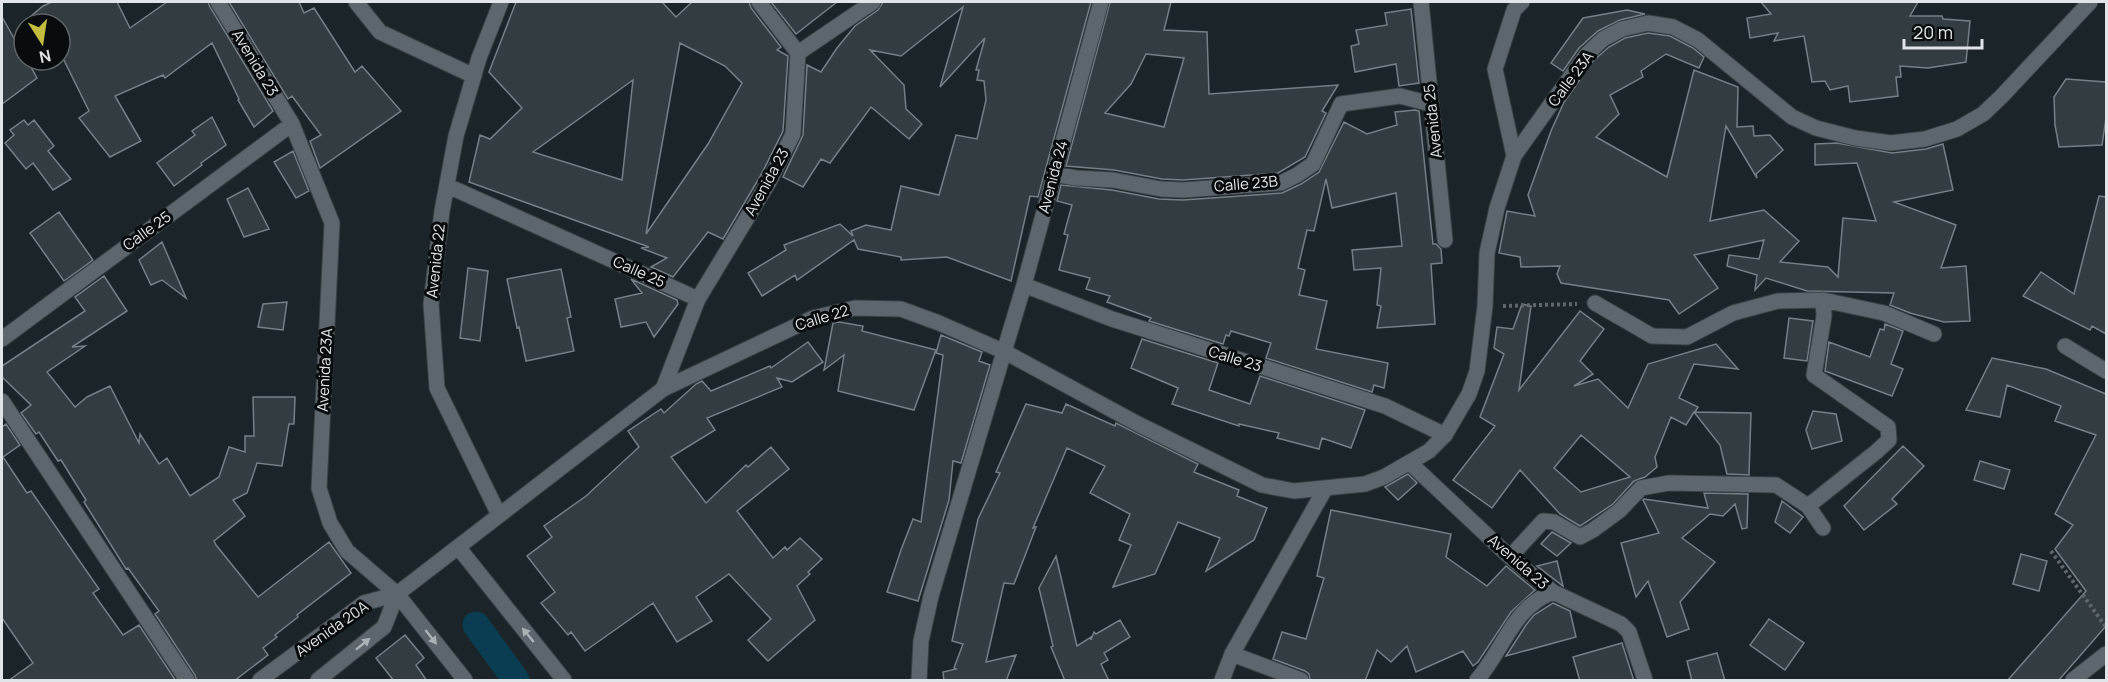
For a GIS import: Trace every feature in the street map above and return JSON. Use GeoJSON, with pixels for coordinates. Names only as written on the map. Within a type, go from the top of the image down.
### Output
{"type":"FeatureCollection","features":[{"type":"Feature","properties":{"kind":"street","name":"Avenida 23"},"geometry":{"type":"LineString","coordinates":[[218,2],[292,124]]}},
{"type":"Feature","properties":{"kind":"street"},"geometry":{"type":"LineString","coordinates":[[356,2],[380,32],[474,76]]}},
{"type":"Feature","properties":{"kind":"street","name":"Avenida 22"},"geometry":{"type":"LineString","coordinates":[[499,515],[437,388],[432,304],[442,211],[456,136],[474,76],[501,2]]}},
{"type":"Feature","properties":{"kind":"street"},"geometry":{"type":"LineString","coordinates":[[759,2],[798,53],[873,2]]}},
{"type":"Feature","properties":{"kind":"street","name":"Avenida 24"},"geometry":{"type":"LineString","coordinates":[[1005,352],[1101,2]]}},
{"type":"Feature","properties":{"kind":"street","name":"Avenida 25"},"geometry":{"type":"LineString","coordinates":[[1421,2],[1445,240]]}},
{"type":"Feature","properties":{"kind":"street"},"geometry":{"type":"LineString","coordinates":[[1514,156],[1495,69],[1514,10],[1522,2]]}},
{"type":"Feature","properties":{"kind":"street","name":"Calle 23A"},"geometry":{"type":"LineString","coordinates":[[1325,489],[1365,484],[1384,477],[1429,451],[1445,435],[1469,394],[1476,371],[1485,306],[1487,253],[1497,208],[1514,156],[1586,55],[1604,39],[1622,29],[1648,23],[1673,27],[1698,40],[1792,117],[1855,138],[1891,143],[1925,140],[1957,129],[1983,114],[2090,2]]}},
{"type":"Feature","properties":{"kind":"street","name":"Avenida 23"},"geometry":{"type":"LineString","coordinates":[[699,299],[770,180],[793,134],[798,53]]}},
{"type":"Feature","properties":{"kind":"street","name":"Calle 23B"},"geometry":{"type":"LineString","coordinates":[[1054,174],[1113,180],[1161,189],[1281,183],[1313,164],[1341,104],[1400,96],[1431,104]]}},
{"type":"Feature","properties":{"kind":"street","name":"Calle 25"},"geometry":{"type":"LineString","coordinates":[[2,339],[292,124]]}},
{"type":"Feature","properties":{"kind":"street","name":"Avenida 23A"},"geometry":{"type":"LineString","coordinates":[[292,124],[332,223],[319,488],[330,523],[347,551],[397,594],[465,681]]}},
{"type":"Feature","properties":{"kind":"street","name":"Calle 25"},"geometry":{"type":"LineString","coordinates":[[447,186],[699,299]]}},
{"type":"Feature","properties":{"kind":"street","name":"Calle 23"},"geometry":{"type":"LineString","coordinates":[[1024,285],[1124,323],[1385,406],[1445,435]]}},
{"type":"Feature","properties":{"kind":"street"},"geometry":{"type":"LineString","coordinates":[[663,389],[699,299]]}},
{"type":"Feature","properties":{"kind":"street"},"geometry":{"type":"LineString","coordinates":[[1595,303],[1652,336],[1687,337],[1733,313],[1778,301],[1823,300],[1884,313],[1934,334]]}},
{"type":"Feature","properties":{"kind":"street"},"geometry":{"type":"LineString","coordinates":[[1808,506],[1876,453],[1889,440],[1888,427],[1814,375],[1824,316],[1823,300]]}},
{"type":"Feature","properties":{"kind":"street","name":"Calle 22"},"geometry":{"type":"LineString","coordinates":[[397,594],[663,389],[813,318],[855,308],[901,309],[939,323],[1005,352],[1138,424],[1262,485],[1294,491],[1325,489]]}},
{"type":"Feature","properties":{"kind":"street"},"geometry":{"type":"LineString","coordinates":[[2066,346],[2106,371]]}},
{"type":"Feature","properties":{"kind":"street"},"geometry":{"type":"LineString","coordinates":[[919,681],[921,641],[931,596],[1005,352]]}},
{"type":"Feature","properties":{"kind":"street"},"geometry":{"type":"LineString","coordinates":[[2,401],[187,681]]}},
{"type":"Feature","properties":{"kind":"street","name":"Avenida 23"},"geometry":{"type":"LineString","coordinates":[[1410,463],[1510,557],[1553,592],[1621,624],[1629,632],[1645,681]]}},
{"type":"Feature","properties":{"kind":"street"},"geometry":{"type":"LineString","coordinates":[[1510,557],[1543,522],[1554,522],[1581,537],[1593,531],[1619,511],[1641,488],[1669,483],[1776,485],[1808,506],[1822,528]]}},
{"type":"Feature","properties":{"kind":"street"},"geometry":{"type":"LineString","coordinates":[[1222,681],[1232,654],[1325,489]]}},
{"type":"Feature","properties":{"kind":"street"},"geometry":{"type":"LineString","coordinates":[[458,547],[564,681]]}},
{"type":"Feature","properties":{"kind":"street"},"geometry":{"type":"LineString","coordinates":[[1477,681],[1496,657],[1518,617],[1539,598],[1553,592]]}},
{"type":"Feature","properties":{"kind":"street","name":"Avenida 20A"},"geometry":{"type":"LineString","coordinates":[[260,681],[364,603],[397,594]]}},
{"type":"Feature","properties":{"kind":"street","name":"Avenida 20A"},"geometry":{"type":"LineString","coordinates":[[318,681],[384,627],[397,594]]}},
{"type":"Feature","properties":{"kind":"street"},"geometry":{"type":"LineString","coordinates":[[1232,654],[1301,681]]}},
{"type":"Feature","properties":{"kind":"street"},"geometry":{"type":"LineString","coordinates":[[2073,681],[2106,654]]}},
{"type":"Feature","properties":{"kind":"path"},"geometry":{"type":"LineString","coordinates":[[1485,306],[1595,303]]}},
{"type":"Feature","properties":{"kind":"path"},"geometry":{"type":"LineString","coordinates":[[2050,551],[2106,627]]}},
{"type":"Feature","properties":{"kind":"building"},"geometry":{"type":"Polygon","coordinates":[[[52,2],[117,2],[130,28],[167,2],[208,2],[273,111],[254,127],[238,100],[212,43],[165,78],[163,75],[115,96],[141,141],[110,157],[79,118],[89,111],[70,72],[72,72],[72,12],[36,12],[52,2]]]}},
{"type":"Feature","properties":{"kind":"building"},"geometry":{"type":"Polygon","coordinates":[[[229,2],[299,2],[304,13],[314,8],[355,72],[362,66],[401,111],[320,168],[310,141],[321,135],[292,96],[288,99],[229,2]]]}},
{"type":"Feature","properties":{"kind":"building"},"geometry":{"type":"Polygon","coordinates":[[[516,2],[662,2],[676,17],[692,2],[749,2],[751,8],[781,47],[777,50],[788,56],[783,131],[761,175],[723,239],[708,232],[673,277],[651,267],[667,258],[641,248],[649,247],[469,182],[480,135],[490,139],[522,108],[489,72],[516,2]],[[680,43],[646,234],[708,144],[742,83],[725,66],[680,43]],[[633,80],[533,152],[622,180],[633,80]]]}},
{"type":"Feature","properties":{"kind":"building"},"geometry":{"type":"Polygon","coordinates":[[[771,2],[837,2],[796,34],[771,2]]]}},
{"type":"Feature","properties":{"kind":"building"},"geometry":{"type":"Polygon","coordinates":[[[883,2],[1091,2],[1038,197],[1030,196],[1011,281],[947,257],[901,260],[901,257],[858,249],[854,240],[797,280],[795,275],[762,296],[748,273],[786,250],[784,245],[840,224],[853,236],[851,231],[866,225],[891,230],[901,186],[939,195],[956,135],[977,139],[986,100],[984,81],[977,80],[979,70],[976,70],[985,38],[940,87],[963,7],[901,56],[870,50],[904,85],[906,109],[922,124],[909,139],[871,107],[830,163],[821,159],[803,187],[783,177],[803,135],[807,65],[821,72],[855,26],[878,10],[883,2]]]}},
{"type":"Feature","properties":{"kind":"building"},"geometry":{"type":"Polygon","coordinates":[[[1110,2],[1171,2],[1164,30],[1207,32],[1209,94],[1338,85],[1322,111],[1326,113],[1305,157],[1278,173],[1183,180],[1066,166],[1110,2]],[[1146,54],[1131,84],[1105,113],[1164,127],[1184,58],[1146,54]]]}},
{"type":"Feature","properties":{"kind":"building"},"geometry":{"type":"Polygon","coordinates":[[[1761,2],[1918,2],[1910,16],[1942,16],[1943,19],[1970,21],[1966,62],[1928,68],[1900,66],[1901,77],[1896,77],[1898,96],[1850,102],[1848,86],[1830,90],[1825,81],[1812,82],[1804,36],[1774,41],[1778,33],[1750,38],[1747,18],[1771,14],[1761,2]]]}},
{"type":"Feature","properties":{"kind":"building"},"geometry":{"type":"Polygon","coordinates":[[[1411,9],[1419,83],[1399,86],[1396,64],[1355,72],[1351,46],[1359,44],[1356,30],[1387,25],[1385,13],[1411,9]]]}},
{"type":"Feature","properties":{"kind":"building"},"geometry":{"type":"Polygon","coordinates":[[[1627,10],[1645,14],[1620,20],[1598,31],[1579,48],[1563,71],[1551,63],[1583,18],[1627,10]]]}},
{"type":"Feature","properties":{"kind":"building"},"geometry":{"type":"Polygon","coordinates":[[[2,17],[12,35],[12,72],[34,72],[37,78],[2,104],[2,17]]]}},
{"type":"Feature","properties":{"kind":"building"},"geometry":{"type":"Polygon","coordinates":[[[1648,33],[1670,36],[1693,48],[1704,57],[1699,68],[1666,54],[1641,71],[1643,77],[1610,95],[1619,114],[1596,137],[1667,177],[1694,70],[1738,87],[1737,127],[1753,126],[1754,136],[1770,135],[1783,150],[1756,174],[1757,178],[1726,126],[1710,221],[1764,210],[1799,241],[1780,262],[1828,267],[1838,277],[1843,218],[1876,221],[1857,163],[1815,165],[1815,144],[1837,143],[1892,153],[1926,149],[1943,144],[1953,190],[1894,202],[1956,225],[1941,268],[1966,266],[1970,321],[1944,322],[1910,313],[1890,305],[1894,293],[1807,291],[1766,278],[1755,290],[1757,275],[1727,266],[1729,255],[1759,259],[1764,240],[1694,255],[1718,288],[1679,314],[1669,300],[1561,283],[1557,274],[1560,266],[1521,267],[1520,257],[1499,253],[1507,211],[1535,216],[1528,195],[1564,102],[1593,61],[1609,47],[1625,38],[1648,33]]]}},
{"type":"Feature","properties":{"kind":"building"},"geometry":{"type":"Polygon","coordinates":[[[2066,79],[2106,82],[2106,118],[2102,145],[2059,147],[2054,97],[2066,79]]]}},
{"type":"Feature","properties":{"kind":"building"},"geometry":{"type":"Polygon","coordinates":[[[1419,111],[1433,244],[1441,249],[1442,263],[1431,264],[1435,324],[1377,328],[1381,306],[1377,305],[1381,268],[1354,270],[1352,250],[1402,246],[1396,193],[1332,208],[1326,179],[1314,231],[1307,230],[1298,268],[1305,270],[1299,295],[1327,301],[1316,349],[1388,363],[1384,388],[1374,385],[1372,392],[1266,358],[1271,343],[1231,331],[1229,336],[1226,335],[1223,344],[1149,321],[1151,318],[1107,302],[1110,296],[1086,289],[1090,278],[1059,270],[1068,235],[1064,234],[1072,205],[1057,201],[1061,185],[1112,190],[1159,199],[1183,200],[1282,193],[1319,172],[1344,122],[1367,134],[1397,125],[1395,112],[1419,111]]]}},
{"type":"Feature","properties":{"kind":"building"},"geometry":{"type":"Polygon","coordinates":[[[212,117],[226,145],[174,186],[157,163],[195,135],[192,131],[212,117]]]}},
{"type":"Feature","properties":{"kind":"building"},"geometry":{"type":"Polygon","coordinates":[[[24,120],[28,125],[34,120],[54,146],[48,151],[71,179],[53,190],[33,163],[26,169],[5,143],[14,135],[10,130],[24,120]]]}},
{"type":"Feature","properties":{"kind":"building"},"geometry":{"type":"Polygon","coordinates":[[[293,151],[309,191],[296,198],[274,162],[293,151]]]}},
{"type":"Feature","properties":{"kind":"building"},"geometry":{"type":"Polygon","coordinates":[[[248,188],[269,229],[244,237],[227,199],[248,188]]]}},
{"type":"Feature","properties":{"kind":"building"},"geometry":{"type":"Polygon","coordinates":[[[2099,196],[2106,197],[2106,334],[2092,326],[2090,330],[2023,296],[2041,272],[2074,294],[2099,196]]]}},
{"type":"Feature","properties":{"kind":"building"},"geometry":{"type":"Polygon","coordinates":[[[59,212],[93,260],[64,281],[30,233],[59,212]]]}},
{"type":"Feature","properties":{"kind":"building"},"geometry":{"type":"Polygon","coordinates":[[[162,242],[186,298],[162,280],[151,285],[139,260],[162,242]]]}},
{"type":"Feature","properties":{"kind":"building"},"geometry":{"type":"Polygon","coordinates":[[[468,268],[488,271],[480,341],[460,338],[468,268]]]}},
{"type":"Feature","properties":{"kind":"building"},"geometry":{"type":"Polygon","coordinates":[[[561,269],[571,317],[567,318],[574,351],[526,361],[507,279],[561,269]]]}},
{"type":"Feature","properties":{"kind":"building"},"geometry":{"type":"Polygon","coordinates":[[[104,276],[127,311],[72,347],[85,346],[47,372],[75,407],[87,397],[110,386],[139,443],[140,434],[159,464],[167,458],[190,496],[219,477],[229,447],[245,452],[245,436],[254,436],[253,397],[295,397],[294,424],[289,424],[282,466],[257,463],[247,493],[233,500],[245,516],[214,541],[258,597],[329,542],[351,573],[275,635],[277,637],[263,648],[268,655],[234,681],[197,681],[155,614],[159,611],[128,568],[126,569],[61,460],[58,461],[39,432],[36,434],[21,413],[31,405],[2,377],[2,366],[85,311],[75,297],[104,276]]]}},
{"type":"Feature","properties":{"kind":"building"},"geometry":{"type":"Polygon","coordinates":[[[631,279],[677,300],[678,304],[654,337],[646,322],[621,327],[615,299],[642,293],[631,279]]]}},
{"type":"Feature","properties":{"kind":"building"},"geometry":{"type":"Polygon","coordinates":[[[287,302],[283,330],[258,327],[263,304],[287,302]]]}},
{"type":"Feature","properties":{"kind":"building"},"geometry":{"type":"Polygon","coordinates":[[[1522,304],[1531,306],[1519,390],[1580,311],[1604,329],[1580,361],[1593,374],[1574,386],[1598,379],[1628,408],[1648,364],[1716,344],[1738,369],[1694,364],[1679,398],[1698,407],[1695,412],[1751,413],[1749,475],[1727,474],[1720,445],[1694,412],[1686,425],[1671,417],[1655,457],[1657,467],[1645,477],[1634,481],[1613,504],[1580,526],[1560,514],[1520,470],[1492,508],[1453,480],[1495,426],[1480,417],[1504,354],[1494,348],[1497,327],[1513,329],[1522,304]],[[1581,435],[1554,468],[1581,492],[1630,477],[1581,435]]]}},
{"type":"Feature","properties":{"kind":"building"},"geometry":{"type":"Polygon","coordinates":[[[1789,318],[1813,321],[1807,361],[1784,358],[1789,318]]]}},
{"type":"Feature","properties":{"kind":"building"},"geometry":{"type":"Polygon","coordinates":[[[833,323],[863,326],[862,331],[936,350],[914,410],[838,391],[844,355],[824,370],[833,323]]]}},
{"type":"Feature","properties":{"kind":"building"},"geometry":{"type":"Polygon","coordinates":[[[1885,324],[1903,331],[1891,364],[1903,369],[1892,396],[1825,371],[1829,342],[1870,357],[1880,329],[1884,330],[1885,324]]]}},
{"type":"Feature","properties":{"kind":"building"},"geometry":{"type":"Polygon","coordinates":[[[941,335],[982,352],[979,361],[990,365],[961,463],[953,461],[949,500],[918,601],[887,592],[913,519],[921,522],[943,355],[936,353],[941,335]]]}},
{"type":"Feature","properties":{"kind":"building"},"geometry":{"type":"Polygon","coordinates":[[[1142,339],[1218,363],[1209,390],[1250,404],[1260,376],[1365,410],[1351,448],[1322,438],[1319,449],[1277,438],[1279,433],[1239,424],[1239,426],[1172,404],[1178,388],[1131,368],[1142,339]]]}},
{"type":"Feature","properties":{"kind":"building"},"geometry":{"type":"Polygon","coordinates":[[[808,342],[823,362],[792,382],[777,378],[782,387],[707,418],[715,430],[671,457],[706,503],[746,465],[748,467],[771,447],[789,469],[737,511],[773,558],[785,547],[787,550],[800,538],[822,559],[797,586],[815,620],[768,661],[748,640],[771,619],[729,574],[696,597],[712,621],[677,642],[653,603],[585,651],[571,632],[568,635],[541,603],[555,592],[527,556],[552,537],[544,526],[586,496],[639,447],[628,431],[661,409],[664,413],[702,381],[711,391],[770,366],[771,368],[808,342]]]}},
{"type":"Feature","properties":{"kind":"building"},"geometry":{"type":"Polygon","coordinates":[[[1992,358],[2046,369],[2106,394],[2106,626],[2058,681],[2007,681],[2086,591],[2055,549],[2073,525],[2055,514],[2096,435],[2055,421],[2061,406],[2007,385],[2000,417],[1966,410],[1992,358]]]}},
{"type":"Feature","properties":{"kind":"building"},"geometry":{"type":"Polygon","coordinates":[[[1026,404],[1062,413],[1066,404],[1115,426],[1116,423],[1198,464],[1194,472],[1239,490],[1237,496],[1267,508],[1254,540],[1206,571],[1220,538],[1178,522],[1155,574],[1113,587],[1131,545],[1119,540],[1130,514],[1090,493],[1105,466],[1067,448],[1033,528],[1036,527],[1014,584],[1004,583],[986,662],[1016,655],[1006,681],[944,681],[943,672],[956,669],[954,668],[963,644],[952,641],[978,519],[1000,473],[996,472],[1026,404]]]}},
{"type":"Feature","properties":{"kind":"building"},"geometry":{"type":"Polygon","coordinates":[[[1813,411],[1836,414],[1842,441],[1812,449],[1806,430],[1813,411]]]}},
{"type":"Feature","properties":{"kind":"building"},"geometry":{"type":"Polygon","coordinates":[[[6,424],[20,445],[3,457],[27,493],[31,491],[99,589],[93,593],[123,635],[139,625],[176,681],[8,681],[33,663],[2,618],[2,427],[6,424]]]}},
{"type":"Feature","properties":{"kind":"building"},"geometry":{"type":"Polygon","coordinates":[[[1903,446],[1924,466],[1892,499],[1897,504],[1864,530],[1844,506],[1903,446]]]}},
{"type":"Feature","properties":{"kind":"building"},"geometry":{"type":"Polygon","coordinates":[[[1980,461],[2010,470],[2004,489],[1974,480],[1980,461]]]}},
{"type":"Feature","properties":{"kind":"building"},"geometry":{"type":"Polygon","coordinates":[[[1408,474],[1417,483],[1398,500],[1385,487],[1408,474]]]}},
{"type":"Feature","properties":{"kind":"building"},"geometry":{"type":"Polygon","coordinates":[[[1704,493],[1748,494],[1747,528],[1742,529],[1735,504],[1723,516],[1710,514],[1682,538],[1715,562],[1680,602],[1689,629],[1667,637],[1648,581],[1636,597],[1621,543],[1659,533],[1644,499],[1708,508],[1704,493]]]}},
{"type":"Feature","properties":{"kind":"building"},"geometry":{"type":"Polygon","coordinates":[[[1782,501],[1803,517],[1790,533],[1775,522],[1782,501]]]}},
{"type":"Feature","properties":{"kind":"building"},"geometry":{"type":"Polygon","coordinates":[[[1331,510],[1451,534],[1446,557],[1487,586],[1506,566],[1535,590],[1511,612],[1473,666],[1463,651],[1416,672],[1407,646],[1391,662],[1377,650],[1365,681],[1310,681],[1309,674],[1305,671],[1273,659],[1282,632],[1306,639],[1324,578],[1317,576],[1331,510]]]}},
{"type":"Feature","properties":{"kind":"building"},"geometry":{"type":"Polygon","coordinates":[[[1552,532],[1571,543],[1557,556],[1541,544],[1552,532]]]}},
{"type":"Feature","properties":{"kind":"building"},"geometry":{"type":"Polygon","coordinates":[[[2021,554],[2047,561],[2039,591],[2013,584],[2021,554]]]}},
{"type":"Feature","properties":{"kind":"building"},"geometry":{"type":"Polygon","coordinates":[[[1056,556],[1077,646],[1091,637],[1091,640],[1094,632],[1096,634],[1120,620],[1130,637],[1104,653],[1108,660],[1101,664],[1109,681],[1065,681],[1051,647],[1053,646],[1039,588],[1056,556]]]}},
{"type":"Feature","properties":{"kind":"building"},"geometry":{"type":"Polygon","coordinates":[[[1557,561],[1563,586],[1537,566],[1557,561]]]}},
{"type":"Feature","properties":{"kind":"building"},"geometry":{"type":"Polygon","coordinates":[[[1553,603],[1570,611],[1576,637],[1506,656],[1534,615],[1553,603]]]}},
{"type":"Feature","properties":{"kind":"building"},"geometry":{"type":"Polygon","coordinates":[[[1769,619],[1804,643],[1785,670],[1750,645],[1769,619]]]}},
{"type":"Feature","properties":{"kind":"building"},"geometry":{"type":"Polygon","coordinates":[[[405,635],[424,658],[416,665],[427,681],[394,681],[376,658],[405,635]]]}},
{"type":"Feature","properties":{"kind":"building"},"geometry":{"type":"Polygon","coordinates":[[[1622,643],[1634,681],[1580,681],[1573,657],[1622,643]]]}},
{"type":"Feature","properties":{"kind":"building"},"geometry":{"type":"Polygon","coordinates":[[[1717,653],[1725,681],[1692,681],[1687,661],[1717,653]]]}},
{"type":"Feature","properties":{"kind":"waterway"},"geometry":{"type":"LineString","coordinates":[[476,625],[516,680]]}}]}
